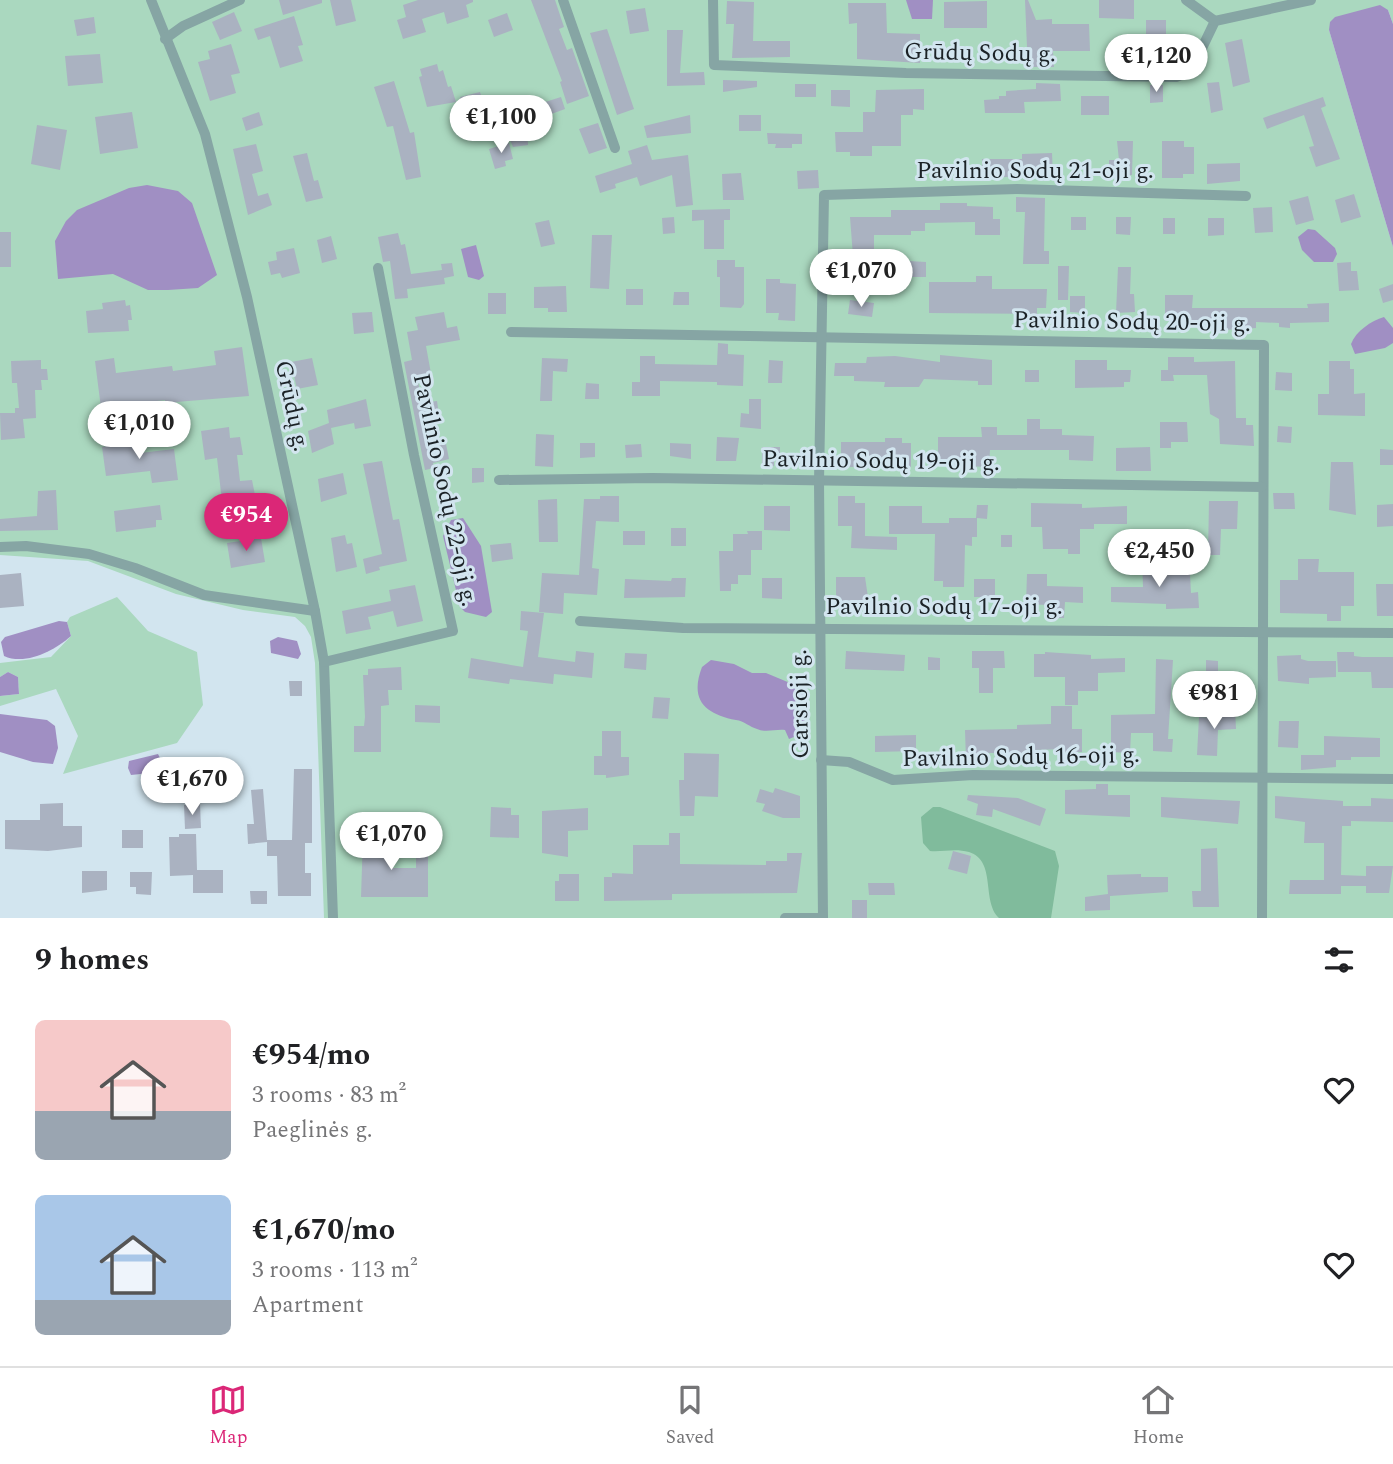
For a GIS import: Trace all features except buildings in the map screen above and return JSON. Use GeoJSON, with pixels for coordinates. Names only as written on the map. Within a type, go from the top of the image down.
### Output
{"type":"FeatureCollection","features":[{"type":"Feature","properties":{"kind":"street","name":"Grūdų g."},"geometry":{"type":"LineString","coordinates":[[151,0],[205,134],[247,297],[315,611],[324,662],[333,918]]}},
{"type":"Feature","properties":{"kind":"street"},"geometry":{"type":"LineString","coordinates":[[165,39],[183,26],[240,0]]}},
{"type":"Feature","properties":{"kind":"street"},"geometry":{"type":"LineString","coordinates":[[563,0],[615,148]]}},
{"type":"Feature","properties":{"kind":"street","name":"Grūdų Sodų g."},"geometry":{"type":"LineString","coordinates":[[713,0],[714,65],[1176,77],[1191,71],[1215,21]]}},
{"type":"Feature","properties":{"kind":"street"},"geometry":{"type":"LineString","coordinates":[[1186,0],[1215,21],[1311,0]]}},
{"type":"Feature","properties":{"kind":"street","name":"Pavilnio Sodų 21-oji g."},"geometry":{"type":"LineString","coordinates":[[824,195],[1017,189],[1246,196]]}},
{"type":"Feature","properties":{"kind":"street","name":"Garsioji g."},"geometry":{"type":"LineString","coordinates":[[823,918],[819,482],[824,195]]}},
{"type":"Feature","properties":{"kind":"street","name":"Pavilnio Sodų 22-oji g."},"geometry":{"type":"LineString","coordinates":[[324,662],[453,631],[414,455],[378,268]]}},
{"type":"Feature","properties":{"kind":"street","name":"Pavilnio Sodų 20-oji g."},"geometry":{"type":"LineString","coordinates":[[510,332],[1265,345],[1262,487],[1262,918]]}},
{"type":"Feature","properties":{"kind":"street","name":"Pavilnio Sodų 19-oji g."},"geometry":{"type":"LineString","coordinates":[[499,480],[653,478],[1262,487]]}},
{"type":"Feature","properties":{"kind":"street"},"geometry":{"type":"LineString","coordinates":[[0,547],[26,546],[89,554],[204,595],[315,611]]}},
{"type":"Feature","properties":{"kind":"street","name":"Pavilnio Sodų 17-oji g."},"geometry":{"type":"LineString","coordinates":[[580,621],[682,628],[1393,633]]}},
{"type":"Feature","properties":{"kind":"street","name":"Pavilnio Sodų 16-oji g."},"geometry":{"type":"LineString","coordinates":[[821,760],[849,762],[893,780],[973,775],[1393,779]]}},
{"type":"Feature","properties":{"kind":"street"},"geometry":{"type":"LineString","coordinates":[[785,918],[823,918]]}},
{"type":"Feature","properties":{"kind":"green space"},"geometry":{"type":"Polygon","coordinates":[[[0,0],[1393,0],[1393,24],[1388,10],[1329,30],[1393,247],[1393,918],[324,918],[315,663],[311,637],[305,626],[295,617],[243,610],[176,594],[88,561],[0,555],[0,0]]]}},
{"type":"Feature","properties":{"kind":"green space"},"geometry":{"type":"Polygon","coordinates":[[[117,597],[148,631],[197,652],[203,705],[177,743],[63,774],[78,736],[56,689],[0,706],[0,696],[19,694],[18,677],[8,672],[0,677],[0,663],[51,657],[71,636],[67,622],[70,617],[117,597]]]}},
{"type":"Feature","properties":{"kind":"green space"},"geometry":{"type":"Polygon","coordinates":[[[933,807],[940,807],[1055,851],[1059,866],[1051,918],[999,918],[991,902],[986,872],[978,857],[964,851],[930,851],[923,843],[921,817],[933,807]]]}},
{"type":"Feature","properties":{"kind":"shaded area"},"geometry":{"type":"Polygon","coordinates":[[[906,0],[933,0],[932,19],[912,19],[906,0]]]}},
{"type":"Feature","properties":{"kind":"shaded area"},"geometry":{"type":"Polygon","coordinates":[[[1380,5],[1388,10],[1393,24],[1393,247],[1329,30],[1330,22],[1335,17],[1380,5]]]}},
{"type":"Feature","properties":{"kind":"shaded area"},"geometry":{"type":"Polygon","coordinates":[[[147,185],[178,191],[192,203],[217,275],[198,288],[168,290],[148,290],[113,274],[58,279],[55,241],[66,221],[77,210],[129,188],[147,185]]]}},
{"type":"Feature","properties":{"kind":"shaded area"},"geometry":{"type":"Polygon","coordinates":[[[1308,229],[1315,230],[1335,248],[1337,254],[1333,262],[1314,262],[1302,250],[1298,237],[1308,229]]]}},
{"type":"Feature","properties":{"kind":"shaded area"},"geometry":{"type":"Polygon","coordinates":[[[476,245],[484,276],[479,280],[468,277],[461,249],[476,245]]]}},
{"type":"Feature","properties":{"kind":"shaded area"},"geometry":{"type":"Polygon","coordinates":[[[1384,317],[1393,328],[1393,343],[1385,348],[1355,354],[1351,344],[1356,335],[1369,324],[1384,317]]]}},
{"type":"Feature","properties":{"kind":"shaded area"},"geometry":{"type":"Polygon","coordinates":[[[463,518],[481,546],[492,612],[486,617],[465,612],[460,607],[443,536],[451,520],[463,518]]]}},
{"type":"Feature","properties":{"kind":"shaded area"},"geometry":{"type":"Polygon","coordinates":[[[59,621],[67,622],[71,636],[57,646],[31,658],[13,659],[4,656],[1,642],[5,637],[59,621]]]}},
{"type":"Feature","properties":{"kind":"shaded area"},"geometry":{"type":"Polygon","coordinates":[[[278,637],[297,641],[301,654],[298,659],[271,653],[270,641],[278,637]]]}},
{"type":"Feature","properties":{"kind":"shaded area"},"geometry":{"type":"Polygon","coordinates":[[[711,660],[734,664],[752,673],[766,673],[790,683],[808,678],[805,691],[808,731],[789,739],[785,730],[760,730],[709,710],[699,697],[698,679],[702,667],[711,660]]]}},
{"type":"Feature","properties":{"kind":"shaded area"},"geometry":{"type":"Polygon","coordinates":[[[8,672],[18,677],[19,694],[0,696],[0,677],[8,672]]]}},
{"type":"Feature","properties":{"kind":"shaded area"},"geometry":{"type":"Polygon","coordinates":[[[0,714],[47,720],[55,726],[58,748],[53,764],[33,762],[0,752],[0,714]]]}},
{"type":"Feature","properties":{"kind":"shaded area"},"geometry":{"type":"Polygon","coordinates":[[[158,754],[164,766],[160,772],[131,775],[129,761],[158,754]]]}}]}
